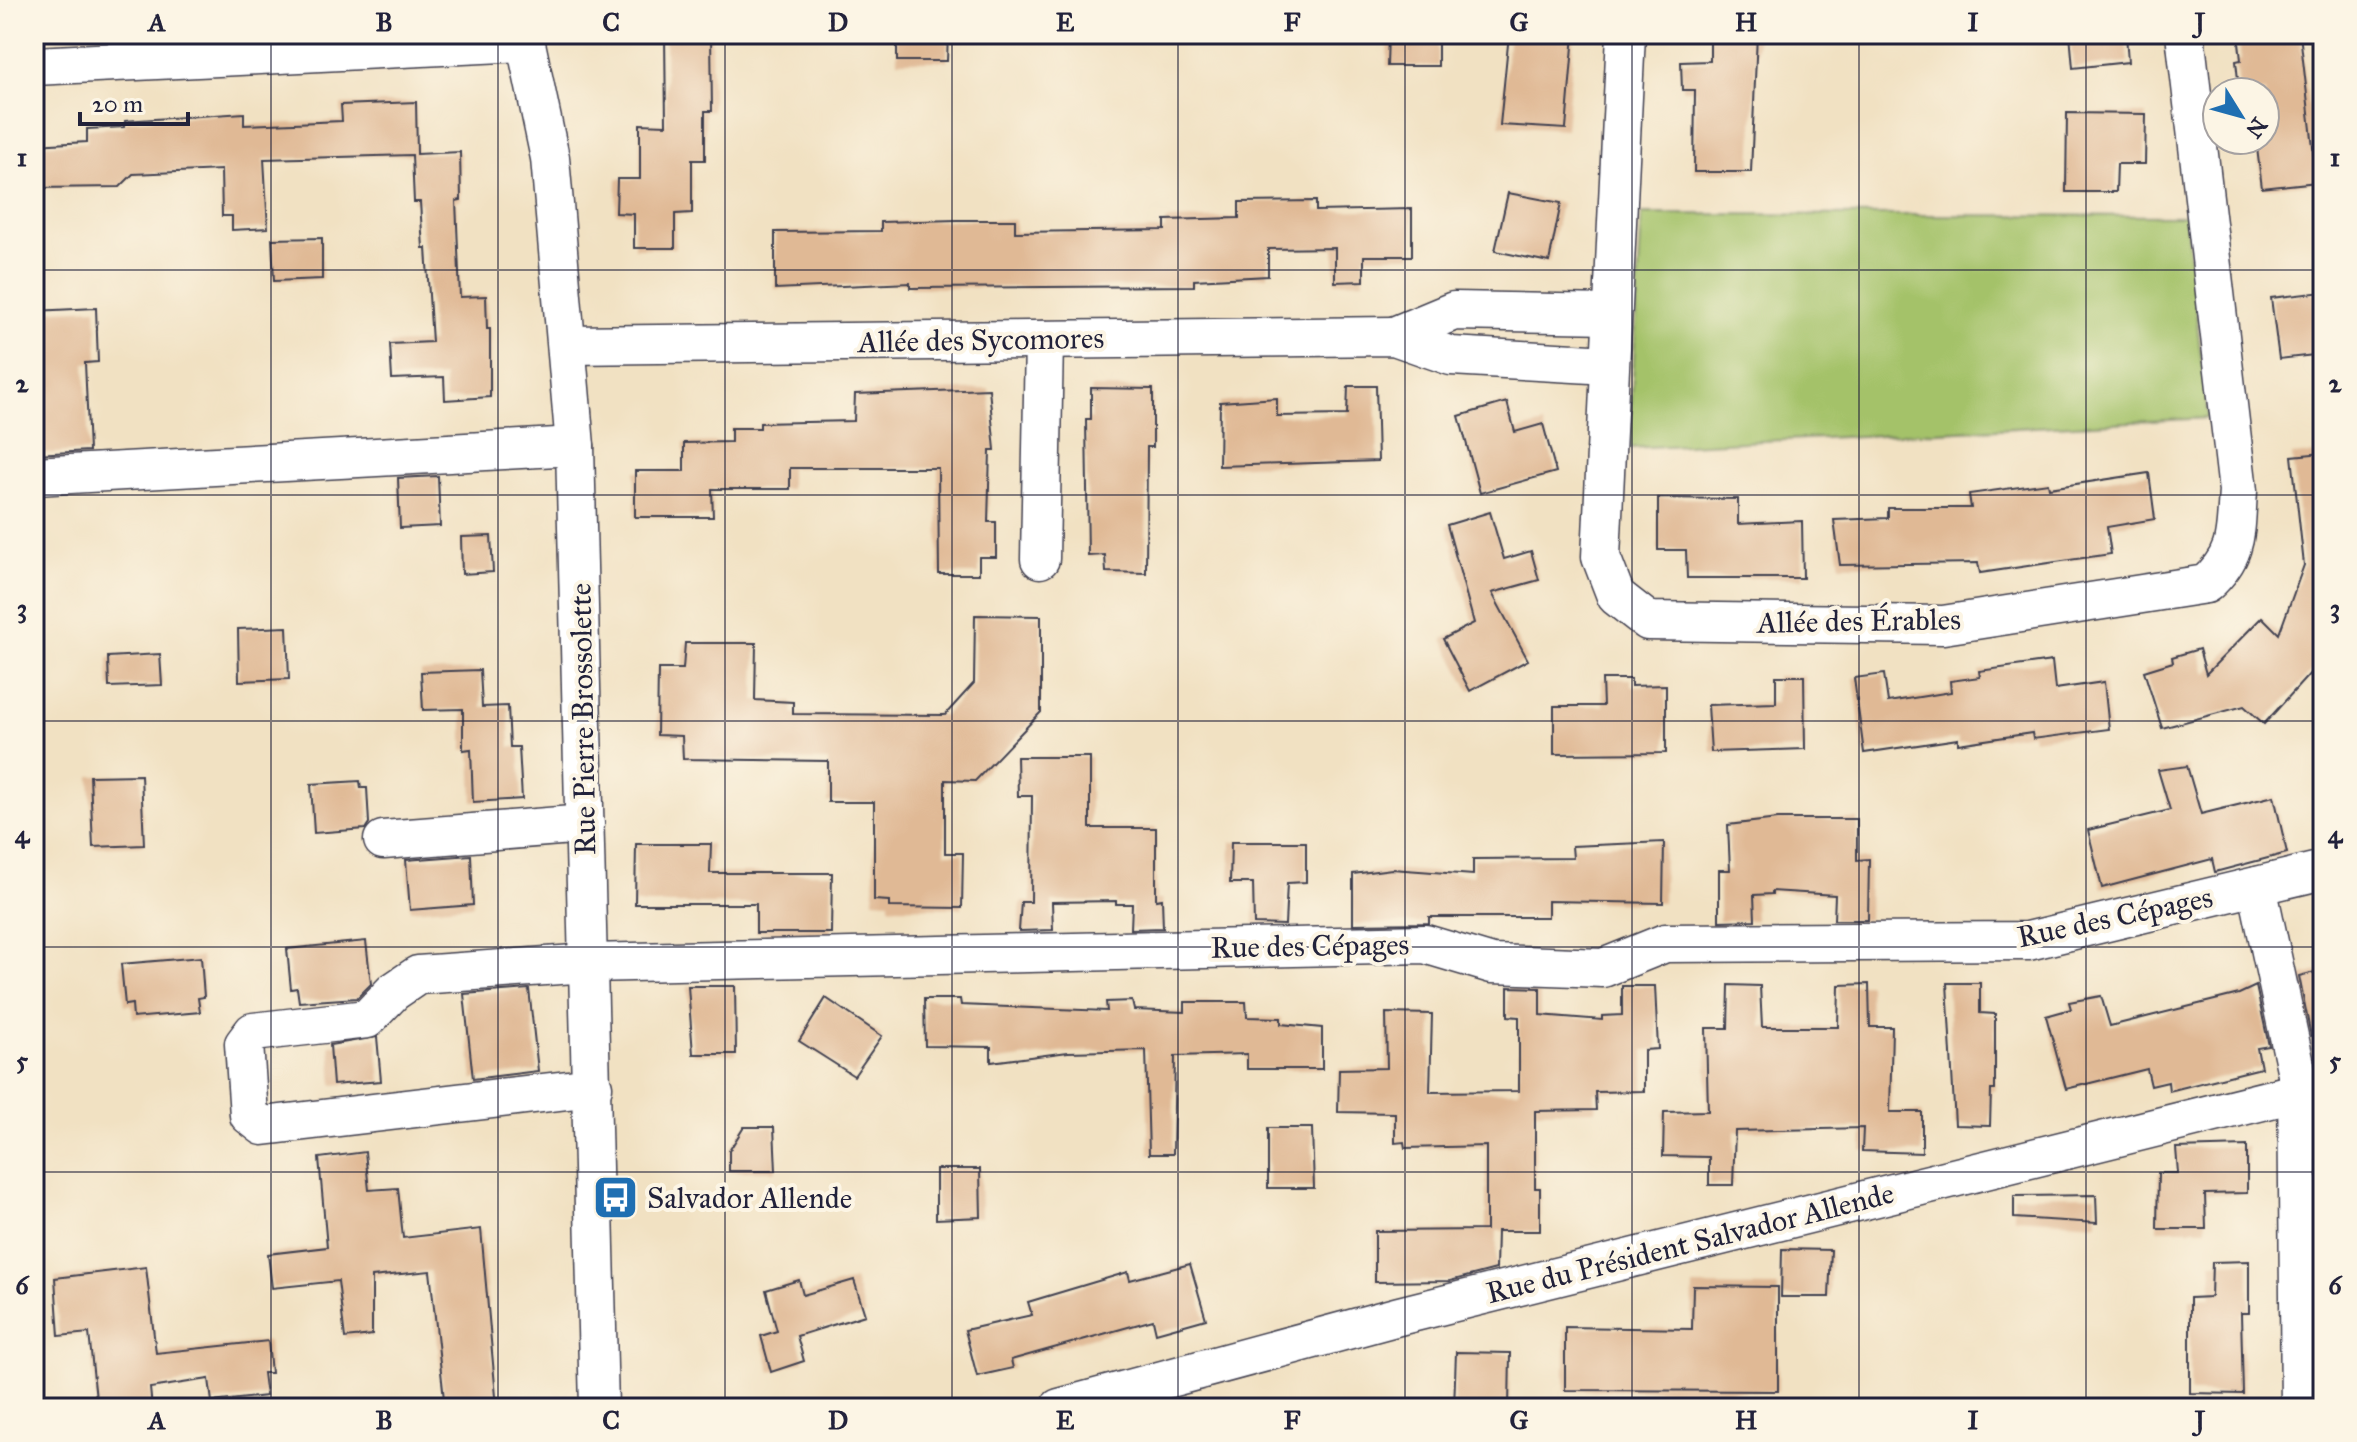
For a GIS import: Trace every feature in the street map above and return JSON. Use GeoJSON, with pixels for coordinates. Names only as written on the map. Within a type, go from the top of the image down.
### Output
{"type":"FeatureCollection","features":[{"type":"Feature","properties":{"kind":"street","name":"Allée des Érables"},"geometry":{"type":"LineString","coordinates":[[1626,34],[1601,557],[1616,596],[1648,621],[1943,625],[2206,584],[2225,567],[2235,538],[2238,491],[2185,34]]}},
{"type":"Feature","properties":{"kind":"street"},"geometry":{"type":"LineString","coordinates":[[34,66],[525,38]]}},
{"type":"Feature","properties":{"kind":"street","name":"Rue Pierre Brossolette"},"geometry":{"type":"LineString","coordinates":[[525,38],[550,158],[575,446],[599,1408]]}},
{"type":"Feature","properties":{"kind":"street","name":"Allée des Sycomores"},"geometry":{"type":"LineString","coordinates":[[1394,336],[1454,311],[1611,314]]}},
{"type":"Feature","properties":{"kind":"street","name":"Allée des Sycomores"},"geometry":{"type":"LineString","coordinates":[[567,345],[1394,336],[1451,356],[1609,365]]}},
{"type":"Feature","properties":{"kind":"street"},"geometry":{"type":"LineString","coordinates":[[1040,559],[1044,340]]}},
{"type":"Feature","properties":{"kind":"street"},"geometry":{"type":"LineString","coordinates":[[34,476],[575,446]]}},
{"type":"Feature","properties":{"kind":"street"},"geometry":{"type":"LineString","coordinates":[[383,840],[585,824]]}},
{"type":"Feature","properties":{"kind":"street","name":"Rue des Cépages"},"geometry":{"type":"LineString","coordinates":[[593,1087],[263,1126],[249,1115],[244,1044],[253,1032],[367,1019],[393,992],[418,975],[589,963],[1425,944],[1492,964],[1603,968],[1665,943],[2028,941],[2323,870]]}},
{"type":"Feature","properties":{"kind":"street"},"geometry":{"type":"LineString","coordinates":[[2257,886],[2297,1074],[2309,1089],[2300,1408]]}},
{"type":"Feature","properties":{"kind":"street","name":"Rue du Président Salvador Allende"},"geometry":{"type":"LineString","coordinates":[[1059,1408],[1399,1316],[2309,1089]]}},
{"type":"Feature","properties":{"kind":"green space"},"geometry":{"type":"Polygon","coordinates":[[[1642,214],[2185,216],[2208,418],[1629,448],[1642,214]]]}},
{"type":"Feature","properties":{"kind":"building"},"geometry":{"type":"Polygon","coordinates":[[[665,34],[711,34],[712,111],[705,111],[705,160],[692,160],[692,213],[675,214],[675,248],[634,248],[634,214],[616,213],[617,179],[640,179],[640,124],[666,125],[665,34]]]}},
{"type":"Feature","properties":{"kind":"building"},"geometry":{"type":"Polygon","coordinates":[[[897,34],[948,34],[947,61],[897,61],[897,34]]]}},
{"type":"Feature","properties":{"kind":"building"},"geometry":{"type":"Polygon","coordinates":[[[1388,34],[1438,34],[1438,66],[1387,66],[1388,34]]]}},
{"type":"Feature","properties":{"kind":"building"},"geometry":{"type":"Polygon","coordinates":[[[1509,34],[1574,34],[1566,129],[1500,125],[1509,34]]]}},
{"type":"Feature","properties":{"kind":"building"},"geometry":{"type":"Polygon","coordinates":[[[1710,34],[1757,34],[1751,172],[1694,172],[1695,90],[1682,90],[1681,62],[1710,61],[1710,34]]]}},
{"type":"Feature","properties":{"kind":"building"},"geometry":{"type":"Polygon","coordinates":[[[2070,34],[2126,34],[2128,62],[2073,68],[2070,34]]]}},
{"type":"Feature","properties":{"kind":"building"},"geometry":{"type":"Polygon","coordinates":[[[2238,34],[2300,34],[2317,182],[2262,188],[2258,156],[2281,156],[2281,76],[2238,76],[2236,61],[2241,60],[2238,34]]]}},
{"type":"Feature","properties":{"kind":"building"},"geometry":{"type":"Polygon","coordinates":[[[416,102],[417,154],[460,152],[461,200],[456,201],[460,297],[486,296],[487,329],[490,329],[490,397],[445,400],[444,377],[392,379],[390,344],[432,342],[426,248],[423,248],[420,202],[414,202],[412,155],[264,159],[268,228],[232,230],[232,216],[222,216],[221,170],[133,174],[120,187],[34,188],[34,145],[87,142],[87,129],[124,127],[125,121],[244,113],[244,125],[342,121],[341,105],[416,102]]]}},
{"type":"Feature","properties":{"kind":"building"},"geometry":{"type":"Polygon","coordinates":[[[2067,113],[2146,114],[2145,164],[2117,164],[2116,192],[2066,192],[2067,113]]]}},
{"type":"Feature","properties":{"kind":"building"},"geometry":{"type":"Polygon","coordinates":[[[1508,193],[1561,203],[1549,262],[1495,251],[1508,193]]]}},
{"type":"Feature","properties":{"kind":"building"},"geometry":{"type":"Polygon","coordinates":[[[1316,201],[1316,211],[1412,209],[1412,256],[1364,256],[1364,281],[1335,282],[1335,248],[1268,249],[1268,276],[1194,280],[1194,286],[910,288],[910,283],[775,289],[775,232],[881,231],[881,222],[957,220],[1015,220],[1015,232],[1165,230],[1165,220],[1239,218],[1239,202],[1316,201]]]}},
{"type":"Feature","properties":{"kind":"building"},"geometry":{"type":"Polygon","coordinates":[[[322,238],[322,279],[274,281],[272,239],[322,238]]]}},
{"type":"Feature","properties":{"kind":"building"},"geometry":{"type":"Polygon","coordinates":[[[2323,292],[2323,354],[2279,359],[2271,298],[2323,292]]]}},
{"type":"Feature","properties":{"kind":"building"},"geometry":{"type":"Polygon","coordinates":[[[96,308],[98,362],[85,363],[89,451],[35,454],[34,311],[96,308]]]}},
{"type":"Feature","properties":{"kind":"building"},"geometry":{"type":"Polygon","coordinates":[[[1348,386],[1376,386],[1378,461],[1219,466],[1220,402],[1277,398],[1277,416],[1347,415],[1348,386]]]}},
{"type":"Feature","properties":{"kind":"building"},"geometry":{"type":"Polygon","coordinates":[[[1091,388],[1153,389],[1153,447],[1147,447],[1146,573],[1106,572],[1105,555],[1088,556],[1086,419],[1091,419],[1091,388]]]}},
{"type":"Feature","properties":{"kind":"building"},"geometry":{"type":"Polygon","coordinates":[[[989,389],[995,450],[990,450],[988,522],[996,522],[996,557],[979,557],[979,574],[939,574],[938,468],[790,468],[790,489],[712,489],[713,517],[635,517],[635,471],[684,471],[684,443],[731,442],[731,428],[760,428],[760,423],[854,421],[855,394],[989,389]]]}},
{"type":"Feature","properties":{"kind":"building"},"geometry":{"type":"Polygon","coordinates":[[[1507,402],[1515,432],[1543,424],[1556,472],[1480,493],[1459,416],[1507,402]]]}},
{"type":"Feature","properties":{"kind":"building"},"geometry":{"type":"Polygon","coordinates":[[[2323,453],[2323,659],[2264,724],[2244,706],[2162,728],[2144,671],[2173,662],[2172,657],[2199,649],[2206,674],[2262,617],[2279,634],[2304,565],[2292,456],[2323,453]]]}},
{"type":"Feature","properties":{"kind":"building"},"geometry":{"type":"Polygon","coordinates":[[[2149,473],[2155,519],[2107,527],[2111,554],[1980,573],[1978,563],[1840,565],[1834,520],[1888,518],[1888,508],[1971,508],[1969,494],[2048,483],[2049,488],[2149,473]]]}},
{"type":"Feature","properties":{"kind":"building"},"geometry":{"type":"Polygon","coordinates":[[[438,476],[440,526],[400,528],[398,478],[438,476]]]}},
{"type":"Feature","properties":{"kind":"building"},"geometry":{"type":"Polygon","coordinates":[[[1658,498],[1738,499],[1738,524],[1802,521],[1803,578],[1687,578],[1686,550],[1658,550],[1658,498]]]}},
{"type":"Feature","properties":{"kind":"building"},"geometry":{"type":"Polygon","coordinates":[[[1490,512],[1504,559],[1531,551],[1539,580],[1492,593],[1528,660],[1470,691],[1443,639],[1474,623],[1447,525],[1490,512]]]}},
{"type":"Feature","properties":{"kind":"building"},"geometry":{"type":"Polygon","coordinates":[[[491,536],[493,572],[462,574],[461,537],[491,536]]]}},
{"type":"Feature","properties":{"kind":"building"},"geometry":{"type":"Polygon","coordinates":[[[975,615],[1041,616],[1041,712],[975,781],[945,780],[945,853],[963,853],[962,908],[889,907],[889,901],[874,900],[874,802],[828,802],[828,761],[683,759],[682,736],[657,735],[658,669],[683,669],[685,643],[756,643],[755,700],[793,702],[793,714],[945,715],[974,683],[975,615]]]}},
{"type":"Feature","properties":{"kind":"building"},"geometry":{"type":"Polygon","coordinates":[[[287,627],[289,679],[239,681],[238,629],[287,627]]]}},
{"type":"Feature","properties":{"kind":"building"},"geometry":{"type":"Polygon","coordinates":[[[160,654],[162,685],[109,687],[108,657],[160,654]]]}},
{"type":"Feature","properties":{"kind":"building"},"geometry":{"type":"Polygon","coordinates":[[[2052,661],[2055,689],[2104,682],[2109,729],[2033,739],[2032,733],[1958,744],[1958,739],[1864,753],[1854,678],[1884,674],[1888,702],[1951,692],[1950,681],[1980,677],[1979,671],[2052,661]]]}},
{"type":"Feature","properties":{"kind":"building"},"geometry":{"type":"Polygon","coordinates":[[[480,670],[482,707],[508,706],[510,747],[519,747],[522,799],[473,802],[471,749],[463,750],[463,709],[423,710],[421,672],[480,670]]]}},
{"type":"Feature","properties":{"kind":"building"},"geometry":{"type":"Polygon","coordinates":[[[1776,676],[1804,676],[1805,749],[1711,752],[1708,705],[1776,703],[1776,676]]]}},
{"type":"Feature","properties":{"kind":"building"},"geometry":{"type":"Polygon","coordinates":[[[1602,679],[1631,679],[1631,686],[1666,685],[1666,753],[1554,754],[1554,706],[1603,706],[1602,679]]]}},
{"type":"Feature","properties":{"kind":"building"},"geometry":{"type":"Polygon","coordinates":[[[1017,757],[1090,757],[1090,828],[1156,828],[1156,900],[1162,899],[1163,928],[1131,929],[1132,904],[1116,904],[1116,901],[1052,902],[1053,930],[1019,931],[1021,902],[1031,902],[1032,796],[1018,796],[1017,757]]]}},
{"type":"Feature","properties":{"kind":"building"},"geometry":{"type":"Polygon","coordinates":[[[2187,766],[2201,814],[2274,796],[2287,853],[2215,872],[2212,859],[2102,888],[2088,830],[2170,810],[2158,770],[2187,766]]]}},
{"type":"Feature","properties":{"kind":"building"},"geometry":{"type":"Polygon","coordinates":[[[141,775],[144,845],[93,847],[90,776],[141,775]]]}},
{"type":"Feature","properties":{"kind":"building"},"geometry":{"type":"Polygon","coordinates":[[[360,781],[361,788],[367,788],[369,823],[365,829],[314,833],[311,784],[360,781]]]}},
{"type":"Feature","properties":{"kind":"building"},"geometry":{"type":"Polygon","coordinates":[[[1778,819],[1857,819],[1857,860],[1869,859],[1868,920],[1834,920],[1835,895],[1772,891],[1772,894],[1754,895],[1755,920],[1719,921],[1719,870],[1730,870],[1728,825],[1778,819]]]}},
{"type":"Feature","properties":{"kind":"building"},"geometry":{"type":"Polygon","coordinates":[[[1231,842],[1306,842],[1306,882],[1287,883],[1285,925],[1254,924],[1253,883],[1230,883],[1231,842]]]}},
{"type":"Feature","properties":{"kind":"building"},"geometry":{"type":"Polygon","coordinates":[[[1664,842],[1663,903],[1548,901],[1548,917],[1429,917],[1429,923],[1353,924],[1353,874],[1392,869],[1473,875],[1473,859],[1573,858],[1572,846],[1664,842]]]}},
{"type":"Feature","properties":{"kind":"building"},"geometry":{"type":"Polygon","coordinates":[[[636,844],[711,844],[710,873],[832,873],[831,933],[756,933],[756,904],[635,904],[636,844]]]}},
{"type":"Feature","properties":{"kind":"building"},"geometry":{"type":"Polygon","coordinates":[[[471,855],[473,905],[410,910],[406,860],[471,855]]]}},
{"type":"Feature","properties":{"kind":"building"},"geometry":{"type":"Polygon","coordinates":[[[366,941],[371,984],[357,998],[299,1002],[297,988],[291,989],[287,949],[366,941]]]}},
{"type":"Feature","properties":{"kind":"building"},"geometry":{"type":"Polygon","coordinates":[[[201,957],[204,997],[198,998],[200,1012],[133,1018],[132,1004],[125,1005],[121,964],[201,957]]]}},
{"type":"Feature","properties":{"kind":"building"},"geometry":{"type":"Polygon","coordinates":[[[2323,970],[2323,1033],[2311,1036],[2299,976],[2323,970]]]}},
{"type":"Feature","properties":{"kind":"building"},"geometry":{"type":"Polygon","coordinates":[[[1947,983],[1980,983],[1980,1013],[1995,1014],[1995,1090],[1991,1090],[1990,1126],[1955,1125],[1947,983]]]}},
{"type":"Feature","properties":{"kind":"building"},"geometry":{"type":"Polygon","coordinates":[[[1869,984],[1870,1027],[1892,1027],[1890,1112],[1922,1112],[1922,1153],[1862,1151],[1863,1128],[1735,1131],[1733,1185],[1709,1185],[1709,1157],[1663,1156],[1664,1112],[1708,1111],[1706,1028],[1728,1028],[1729,985],[1760,986],[1762,1027],[1838,1027],[1839,985],[1869,984]]]}},
{"type":"Feature","properties":{"kind":"building"},"geometry":{"type":"Polygon","coordinates":[[[688,986],[735,986],[736,1054],[693,1054],[688,986]]]}},
{"type":"Feature","properties":{"kind":"building"},"geometry":{"type":"Polygon","coordinates":[[[1622,986],[1655,986],[1658,1049],[1644,1050],[1644,1091],[1595,1092],[1596,1110],[1535,1111],[1535,1188],[1540,1188],[1540,1231],[1497,1231],[1496,1269],[1450,1281],[1375,1282],[1375,1231],[1486,1230],[1486,1146],[1405,1148],[1404,1142],[1395,1143],[1395,1113],[1338,1112],[1339,1069],[1387,1068],[1386,1013],[1432,1014],[1430,1092],[1519,1091],[1519,1017],[1508,1016],[1508,987],[1540,988],[1540,1015],[1602,1020],[1602,1016],[1622,1015],[1622,986]]]}},
{"type":"Feature","properties":{"kind":"building"},"geometry":{"type":"Polygon","coordinates":[[[2256,986],[2269,1046],[2257,1048],[2261,1068],[2169,1091],[2168,1082],[2151,1086],[2147,1069],[2066,1089],[2046,1016],[2071,1009],[2069,1002],[2101,996],[2110,1026],[2239,994],[2256,986]]]}},
{"type":"Feature","properties":{"kind":"building"},"geometry":{"type":"Polygon","coordinates":[[[529,989],[538,1071],[473,1079],[464,994],[529,989]]]}},
{"type":"Feature","properties":{"kind":"building"},"geometry":{"type":"Polygon","coordinates":[[[826,998],[882,1036],[854,1076],[799,1041],[826,998]]]}},
{"type":"Feature","properties":{"kind":"building"},"geometry":{"type":"Polygon","coordinates":[[[924,999],[960,999],[961,1005],[1107,1011],[1106,1002],[1132,1001],[1134,1010],[1185,1012],[1185,1002],[1246,1002],[1247,1017],[1281,1018],[1281,1024],[1322,1028],[1322,1069],[1247,1069],[1247,1054],[1175,1056],[1173,1154],[1149,1154],[1146,1050],[1068,1052],[991,1062],[991,1047],[925,1046],[924,999]]]}},
{"type":"Feature","properties":{"kind":"building"},"geometry":{"type":"Polygon","coordinates":[[[377,1037],[381,1081],[333,1085],[330,1045],[377,1037]]]}},
{"type":"Feature","properties":{"kind":"building"},"geometry":{"type":"Polygon","coordinates":[[[744,1127],[774,1127],[776,1171],[729,1171],[729,1151],[744,1127]]]}},
{"type":"Feature","properties":{"kind":"building"},"geometry":{"type":"Polygon","coordinates":[[[1268,1128],[1312,1128],[1314,1188],[1268,1188],[1268,1128]]]}},
{"type":"Feature","properties":{"kind":"building"},"geometry":{"type":"Polygon","coordinates":[[[2247,1146],[2247,1193],[2205,1194],[2206,1229],[2157,1229],[2158,1173],[2178,1173],[2176,1148],[2247,1146]]]}},
{"type":"Feature","properties":{"kind":"building"},"geometry":{"type":"Polygon","coordinates":[[[365,1152],[369,1190],[398,1188],[403,1238],[481,1229],[497,1408],[445,1408],[430,1271],[372,1277],[372,1335],[345,1338],[338,1281],[272,1288],[268,1254],[327,1247],[319,1158],[365,1152]]]}},
{"type":"Feature","properties":{"kind":"building"},"geometry":{"type":"Polygon","coordinates":[[[936,1169],[980,1169],[981,1217],[936,1219],[936,1169]]]}},
{"type":"Feature","properties":{"kind":"building"},"geometry":{"type":"Polygon","coordinates":[[[2096,1195],[2097,1223],[2014,1218],[2014,1196],[2096,1195]]]}},
{"type":"Feature","properties":{"kind":"building"},"geometry":{"type":"Polygon","coordinates":[[[1782,1249],[1831,1250],[1829,1297],[1781,1297],[1782,1249]]]}},
{"type":"Feature","properties":{"kind":"building"},"geometry":{"type":"Polygon","coordinates":[[[2249,1261],[2249,1313],[2241,1313],[2243,1394],[2190,1393],[2190,1298],[2211,1297],[2212,1262],[2249,1261]]]}},
{"type":"Feature","properties":{"kind":"building"},"geometry":{"type":"Polygon","coordinates":[[[1190,1264],[1206,1319],[1156,1333],[1153,1320],[1011,1360],[1013,1368],[977,1376],[965,1330],[1032,1315],[1028,1302],[1128,1272],[1130,1280],[1190,1264]]]}},
{"type":"Feature","properties":{"kind":"building"},"geometry":{"type":"Polygon","coordinates":[[[146,1267],[156,1353],[268,1341],[271,1373],[263,1373],[266,1396],[212,1402],[209,1379],[150,1388],[152,1408],[97,1408],[89,1333],[59,1336],[55,1278],[146,1267]]]}},
{"type":"Feature","properties":{"kind":"building"},"geometry":{"type":"Polygon","coordinates":[[[799,1280],[803,1295],[854,1280],[865,1315],[797,1336],[804,1361],[771,1372],[761,1336],[777,1331],[766,1290],[799,1280]]]}},
{"type":"Feature","properties":{"kind":"building"},"geometry":{"type":"Polygon","coordinates":[[[1693,1286],[1778,1287],[1778,1391],[1565,1390],[1565,1327],[1692,1329],[1693,1286]]]}},
{"type":"Feature","properties":{"kind":"building"},"geometry":{"type":"Polygon","coordinates":[[[1456,1352],[1510,1353],[1509,1408],[1454,1408],[1456,1352]]]}},
{"type":"Feature","properties":{"kind":"place","name":"Salvador Allende"},"geometry":{"type":"Point","coordinates":[616,1198]}}]}
